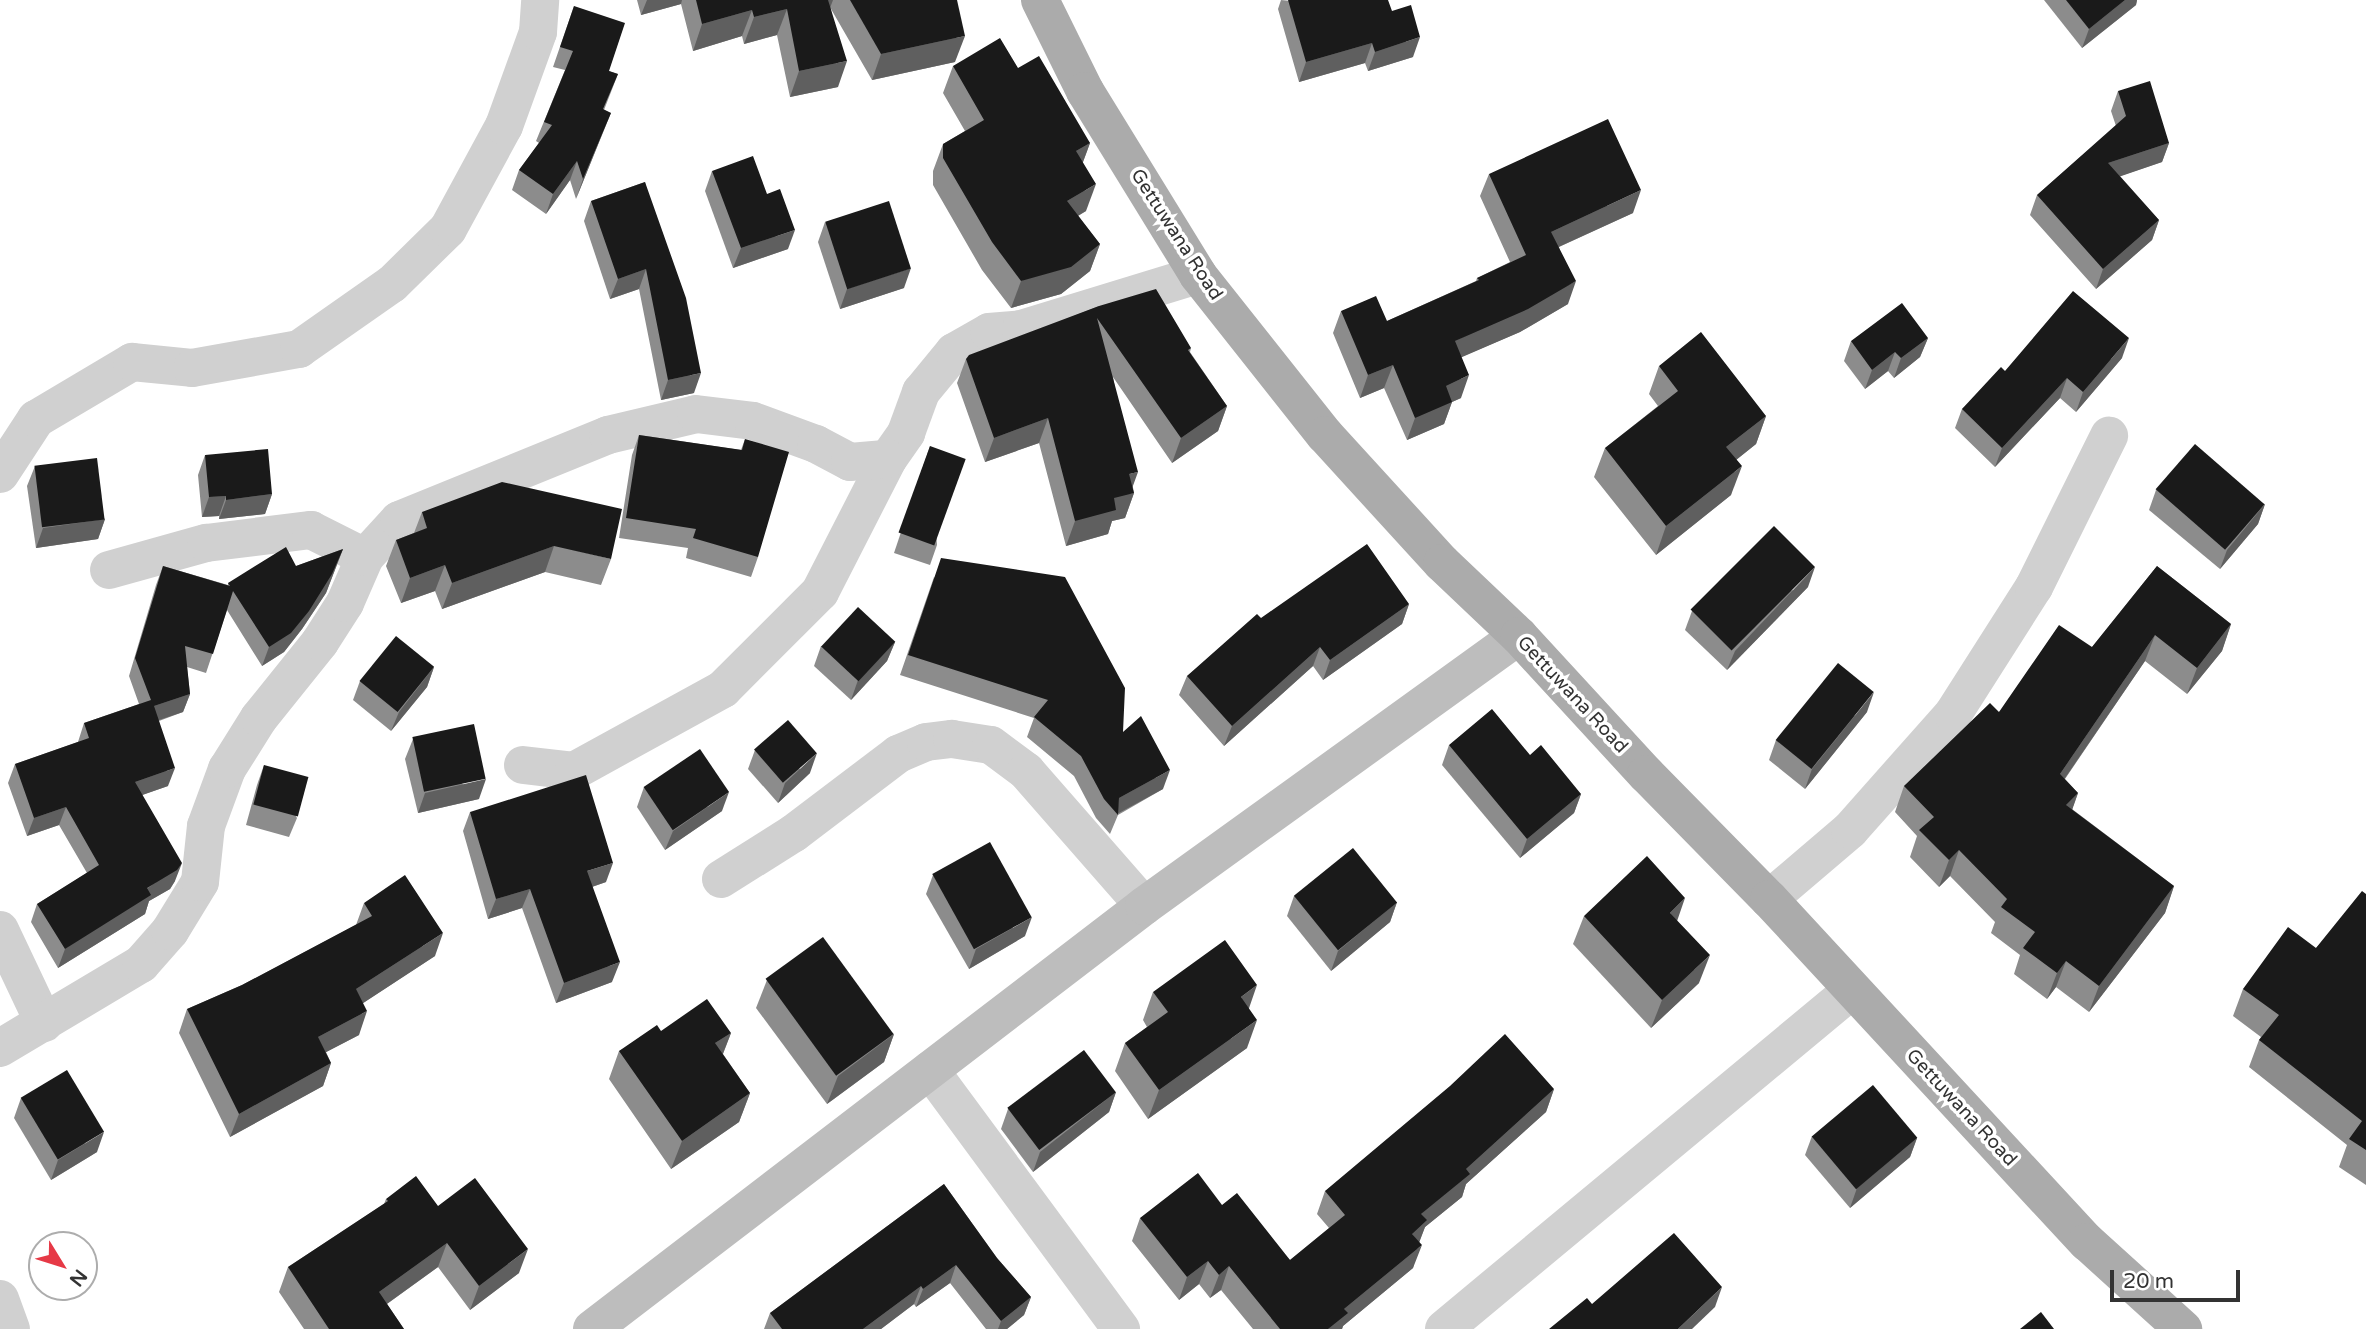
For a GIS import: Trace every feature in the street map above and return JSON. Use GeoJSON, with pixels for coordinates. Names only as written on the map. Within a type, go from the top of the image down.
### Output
{"type":"FeatureCollection","features":[{"type":"Feature","properties":{"kind":"main road","name":"Gettuwana Road"},"geometry":{"type":"LineString","coordinates":[[1040,0],[1085,91],[1198,275],[1325,435],[1442,563],[1519,636],[1646,774],[1769,899],[2087,1242],[2183,1329]]}},
{"type":"Feature","properties":{"kind":"street"},"geometry":{"type":"LineString","coordinates":[[0,474],[36,419],[132,362],[192,368],[299,349],[392,284],[448,229],[505,126],[538,32],[540,0]]}},
{"type":"Feature","properties":{"kind":"street"},"geometry":{"type":"LineString","coordinates":[[523,765],[574,771],[723,689],[820,592],[888,458],[906,433],[921,392],[954,352],[989,332],[1021,329],[1198,275]]}},
{"type":"Feature","properties":{"kind":"street"},"geometry":{"type":"LineString","coordinates":[[0,1048],[141,964],[187,906],[200,881],[206,826],[227,769],[259,719],[320,642],[345,603],[365,557],[399,520],[608,435],[696,414],[753,422],[816,444],[850,462],[888,458]]}},
{"type":"Feature","properties":{"kind":"street"},"geometry":{"type":"LineString","coordinates":[[1769,899],[1850,830],[1953,714],[2034,587],[2109,436]]}},
{"type":"Feature","properties":{"kind":"street"},"geometry":{"type":"LineString","coordinates":[[109,570],[206,543],[311,530],[365,557]]}},
{"type":"Feature","properties":{"kind":"street"},"geometry":{"type":"LineString","coordinates":[[592,1329],[1144,906],[1519,636]]}},
{"type":"Feature","properties":{"kind":"street"},"geometry":{"type":"LineString","coordinates":[[721,879],[794,833],[898,754],[926,742],[951,738],[990,746],[1026,771],[1144,906]]}},
{"type":"Feature","properties":{"kind":"street"},"geometry":{"type":"LineString","coordinates":[[0,930],[44,1023]]}},
{"type":"Feature","properties":{"kind":"street"},"geometry":{"type":"LineString","coordinates":[[1444,1329],[1852,990]]}},
{"type":"Feature","properties":{"kind":"street"},"geometry":{"type":"LineString","coordinates":[[930,1070],[1121,1329]]}},
{"type":"Feature","properties":{"kind":"street"},"geometry":{"type":"LineString","coordinates":[[0,1298],[11,1329]]}},
{"type":"Feature","properties":{"kind":"building"},"geometry":{"type":"Polygon","coordinates":[[[696,0],[828,0],[847,61],[799,71],[787,9],[754,17],[752,10],[702,24],[696,0]]]}},
{"type":"Feature","properties":{"kind":"building"},"geometry":{"type":"Polygon","coordinates":[[[850,0],[957,0],[965,36],[881,54],[850,0]]]}},
{"type":"Feature","properties":{"kind":"building"},"geometry":{"type":"Polygon","coordinates":[[[1288,0],[1388,0],[1392,11],[1411,5],[1420,37],[1375,52],[1372,43],[1306,62],[1288,0]]]}},
{"type":"Feature","properties":{"kind":"building"},"geometry":{"type":"Polygon","coordinates":[[[2066,0],[2125,0],[2089,29],[2066,0]]]}},
{"type":"Feature","properties":{"kind":"building"},"geometry":{"type":"Polygon","coordinates":[[[574,6],[625,23],[609,71],[618,74],[603,109],[611,113],[583,179],[577,161],[553,194],[519,170],[552,125],[544,122],[573,51],[560,47],[574,6]]]}},
{"type":"Feature","properties":{"kind":"building"},"geometry":{"type":"Polygon","coordinates":[[[1000,38],[1018,68],[1039,56],[1090,143],[1076,151],[1096,184],[1067,201],[1100,244],[1071,267],[1021,281],[992,242],[943,158],[943,144],[984,120],[953,66],[1000,38]]]}},
{"type":"Feature","properties":{"kind":"building"},"geometry":{"type":"Polygon","coordinates":[[[2150,81],[2169,143],[2108,163],[2159,220],[2103,269],[2037,195],[2126,116],[2118,91],[2150,81]]]}},
{"type":"Feature","properties":{"kind":"building"},"geometry":{"type":"Polygon","coordinates":[[[1608,119],[1641,190],[1551,232],[1576,281],[1528,309],[1455,341],[1469,375],[1446,386],[1452,402],[1415,418],[1393,365],[1368,375],[1341,311],[1376,296],[1387,321],[1479,280],[1477,278],[1526,255],[1489,174],[1608,119]]]}},
{"type":"Feature","properties":{"kind":"building"},"geometry":{"type":"Polygon","coordinates":[[[753,156],[767,194],[780,189],[795,230],[741,248],[712,171],[753,156]]]}},
{"type":"Feature","properties":{"kind":"building"},"geometry":{"type":"Polygon","coordinates":[[[645,182],[686,298],[701,373],[668,380],[646,269],[618,279],[591,201],[645,182]]]}},
{"type":"Feature","properties":{"kind":"building"},"geometry":{"type":"Polygon","coordinates":[[[889,201],[911,269],[847,289],[825,222],[889,201]]]}},
{"type":"Feature","properties":{"kind":"building"},"geometry":{"type":"Polygon","coordinates":[[[1156,289],[1191,348],[1188,350],[1227,406],[1181,438],[1097,318],[1138,472],[1129,474],[1134,493],[1114,498],[1116,510],[1075,521],[1048,418],[994,438],[966,359],[969,355],[1099,306],[1156,289]]]}},
{"type":"Feature","properties":{"kind":"building"},"geometry":{"type":"Polygon","coordinates":[[[2073,291],[2129,338],[2083,392],[2067,378],[2002,448],[1962,409],[2001,367],[2005,371],[2073,291]]]}},
{"type":"Feature","properties":{"kind":"building"},"geometry":{"type":"Polygon","coordinates":[[[1902,303],[1928,338],[1901,358],[1895,352],[1872,370],[1851,341],[1902,303]]]}},
{"type":"Feature","properties":{"kind":"building"},"geometry":{"type":"Polygon","coordinates":[[[1701,332],[1766,416],[1726,447],[1742,466],[1666,526],[1605,448],[1678,391],[1659,366],[1701,332]]]}},
{"type":"Feature","properties":{"kind":"building"},"geometry":{"type":"Polygon","coordinates":[[[639,435],[742,450],[745,439],[789,452],[758,557],[693,538],[696,529],[626,518],[639,435]]]}},
{"type":"Feature","properties":{"kind":"building"},"geometry":{"type":"Polygon","coordinates":[[[2195,444],[2264,504],[2225,550],[2156,489],[2195,444]]]}},
{"type":"Feature","properties":{"kind":"building"},"geometry":{"type":"Polygon","coordinates":[[[930,446],[966,459],[934,545],[899,532],[930,446]]]}},
{"type":"Feature","properties":{"kind":"building"},"geometry":{"type":"Polygon","coordinates":[[[268,449],[272,494],[226,500],[226,496],[209,497],[205,455],[268,449]]]}},
{"type":"Feature","properties":{"kind":"building"},"geometry":{"type":"Polygon","coordinates":[[[97,458],[105,520],[42,527],[34,466],[97,458]]]}},
{"type":"Feature","properties":{"kind":"building"},"geometry":{"type":"Polygon","coordinates":[[[502,482],[622,509],[611,559],[554,546],[452,583],[445,565],[410,578],[396,540],[427,528],[422,512],[502,482]]]}},
{"type":"Feature","properties":{"kind":"building"},"geometry":{"type":"Polygon","coordinates":[[[1774,526],[1815,567],[1732,650],[1691,609],[1774,526]]]}},
{"type":"Feature","properties":{"kind":"building"},"geometry":{"type":"Polygon","coordinates":[[[1367,544],[1409,604],[1330,660],[1320,647],[1232,726],[1187,676],[1257,614],[1261,618],[1367,544]]]}},
{"type":"Feature","properties":{"kind":"building"},"geometry":{"type":"Polygon","coordinates":[[[286,547],[296,566],[343,549],[332,574],[309,611],[291,633],[269,647],[233,591],[213,654],[185,646],[190,694],[154,706],[175,768],[135,782],[182,863],[177,870],[147,888],[151,895],[65,949],[37,904],[99,865],[66,807],[34,818],[15,764],[89,738],[84,723],[151,700],[135,658],[163,566],[230,586],[228,583],[286,547]]]}},
{"type":"Feature","properties":{"kind":"building"},"geometry":{"type":"Polygon","coordinates":[[[941,558],[1065,577],[1125,688],[1123,732],[1141,716],[1170,770],[1119,798],[1118,815],[1104,799],[1081,756],[1034,717],[1048,700],[908,655],[941,558]]]}},
{"type":"Feature","properties":{"kind":"building"},"geometry":{"type":"Polygon","coordinates":[[[2157,566],[2231,624],[2197,668],[2155,635],[2060,774],[2078,793],[2066,805],[2174,886],[2099,986],[2066,961],[2057,973],[2023,948],[2035,932],[2001,907],[2007,899],[1959,850],[1949,860],[1919,830],[1934,817],[1904,786],[1990,703],[1999,712],[2059,625],[2092,647],[2157,566]]]}},
{"type":"Feature","properties":{"kind":"building"},"geometry":{"type":"Polygon","coordinates":[[[858,607],[895,642],[858,681],[821,646],[858,607]]]}},
{"type":"Feature","properties":{"kind":"building"},"geometry":{"type":"Polygon","coordinates":[[[396,636],[434,667],[398,712],[359,681],[396,636]]]}},
{"type":"Feature","properties":{"kind":"building"},"geometry":{"type":"Polygon","coordinates":[[[1838,663],[1874,692],[1811,769],[1776,740],[1838,663]]]}},
{"type":"Feature","properties":{"kind":"building"},"geometry":{"type":"Polygon","coordinates":[[[1492,709],[1530,755],[1541,745],[1581,794],[1527,839],[1449,745],[1492,709]]]}},
{"type":"Feature","properties":{"kind":"building"},"geometry":{"type":"Polygon","coordinates":[[[788,720],[817,753],[783,783],[754,750],[788,720]]]}},
{"type":"Feature","properties":{"kind":"building"},"geometry":{"type":"Polygon","coordinates":[[[474,724],[486,779],[424,792],[412,737],[474,724]]]}},
{"type":"Feature","properties":{"kind":"building"},"geometry":{"type":"Polygon","coordinates":[[[700,749],[729,792],[673,830],[644,787],[700,749]]]}},
{"type":"Feature","properties":{"kind":"building"},"geometry":{"type":"Polygon","coordinates":[[[264,765],[308,777],[298,817],[253,805],[264,765]]]}},
{"type":"Feature","properties":{"kind":"building"},"geometry":{"type":"Polygon","coordinates":[[[586,775],[613,863],[587,871],[620,962],[564,983],[530,889],[496,899],[470,812],[586,775]]]}},
{"type":"Feature","properties":{"kind":"building"},"geometry":{"type":"Polygon","coordinates":[[[990,842],[1032,917],[974,949],[932,874],[990,842]]]}},
{"type":"Feature","properties":{"kind":"building"},"geometry":{"type":"Polygon","coordinates":[[[1353,848],[1397,902],[1338,950],[1294,896],[1353,848]]]}},
{"type":"Feature","properties":{"kind":"building"},"geometry":{"type":"Polygon","coordinates":[[[1647,856],[1685,898],[1670,913],[1710,955],[1662,1000],[1584,916],[1647,856]]]}},
{"type":"Feature","properties":{"kind":"building"},"geometry":{"type":"Polygon","coordinates":[[[405,875],[443,933],[356,989],[367,1011],[318,1037],[331,1063],[239,1114],[187,1009],[242,985],[372,916],[364,903],[405,875]]]}},
{"type":"Feature","properties":{"kind":"building"},"geometry":{"type":"Polygon","coordinates":[[[2362,891],[2366,894],[2366,1150],[2349,1139],[2362,1121],[2259,1040],[2279,1015],[2243,989],[2288,927],[2316,948],[2362,891]]]}},
{"type":"Feature","properties":{"kind":"building"},"geometry":{"type":"Polygon","coordinates":[[[823,937],[894,1034],[836,1076],[766,979],[823,937]]]}},
{"type":"Feature","properties":{"kind":"building"},"geometry":{"type":"Polygon","coordinates":[[[1225,940],[1257,985],[1241,997],[1257,1020],[1159,1090],[1125,1043],[1168,1012],[1153,992],[1225,940]]]}},
{"type":"Feature","properties":{"kind":"building"},"geometry":{"type":"Polygon","coordinates":[[[707,999],[731,1033],[715,1043],[750,1093],[682,1141],[619,1051],[657,1025],[661,1031],[707,999]]]}},
{"type":"Feature","properties":{"kind":"building"},"geometry":{"type":"Polygon","coordinates":[[[1505,1034],[1554,1089],[1466,1169],[1470,1174],[1421,1214],[1427,1220],[1412,1234],[1422,1245],[1344,1309],[1348,1313],[1328,1329],[1280,1329],[1229,1266],[1219,1275],[1208,1261],[1187,1277],[1140,1218],[1198,1173],[1222,1205],[1237,1193],[1290,1260],[1345,1215],[1325,1191],[1450,1086],[1505,1034]]]}},
{"type":"Feature","properties":{"kind":"building"},"geometry":{"type":"Polygon","coordinates":[[[1084,1050],[1116,1092],[1039,1150],[1007,1108],[1084,1050]]]}},
{"type":"Feature","properties":{"kind":"building"},"geometry":{"type":"Polygon","coordinates":[[[67,1070],[104,1132],[58,1160],[21,1098],[67,1070]]]}},
{"type":"Feature","properties":{"kind":"building"},"geometry":{"type":"Polygon","coordinates":[[[1873,1085],[1917,1138],[1856,1189],[1812,1136],[1873,1085]]]}},
{"type":"Feature","properties":{"kind":"building"},"geometry":{"type":"Polygon","coordinates":[[[416,1176],[438,1206],[475,1178],[528,1249],[479,1286],[447,1243],[379,1292],[404,1329],[329,1329],[288,1267],[388,1201],[386,1199],[416,1176]]]}},
{"type":"Feature","properties":{"kind":"building"},"geometry":{"type":"Polygon","coordinates":[[[944,1184],[997,1258],[1031,1297],[1001,1321],[956,1265],[923,1289],[921,1286],[863,1329],[782,1329],[770,1313],[944,1184]]]}},
{"type":"Feature","properties":{"kind":"building"},"geometry":{"type":"Polygon","coordinates":[[[1674,1233],[1722,1287],[1678,1329],[1549,1329],[1587,1298],[1592,1304],[1674,1233]]]}},
{"type":"Feature","properties":{"kind":"building"},"geometry":{"type":"Polygon","coordinates":[[[2041,1312],[2054,1329],[2020,1329],[2041,1312]]]}}]}
